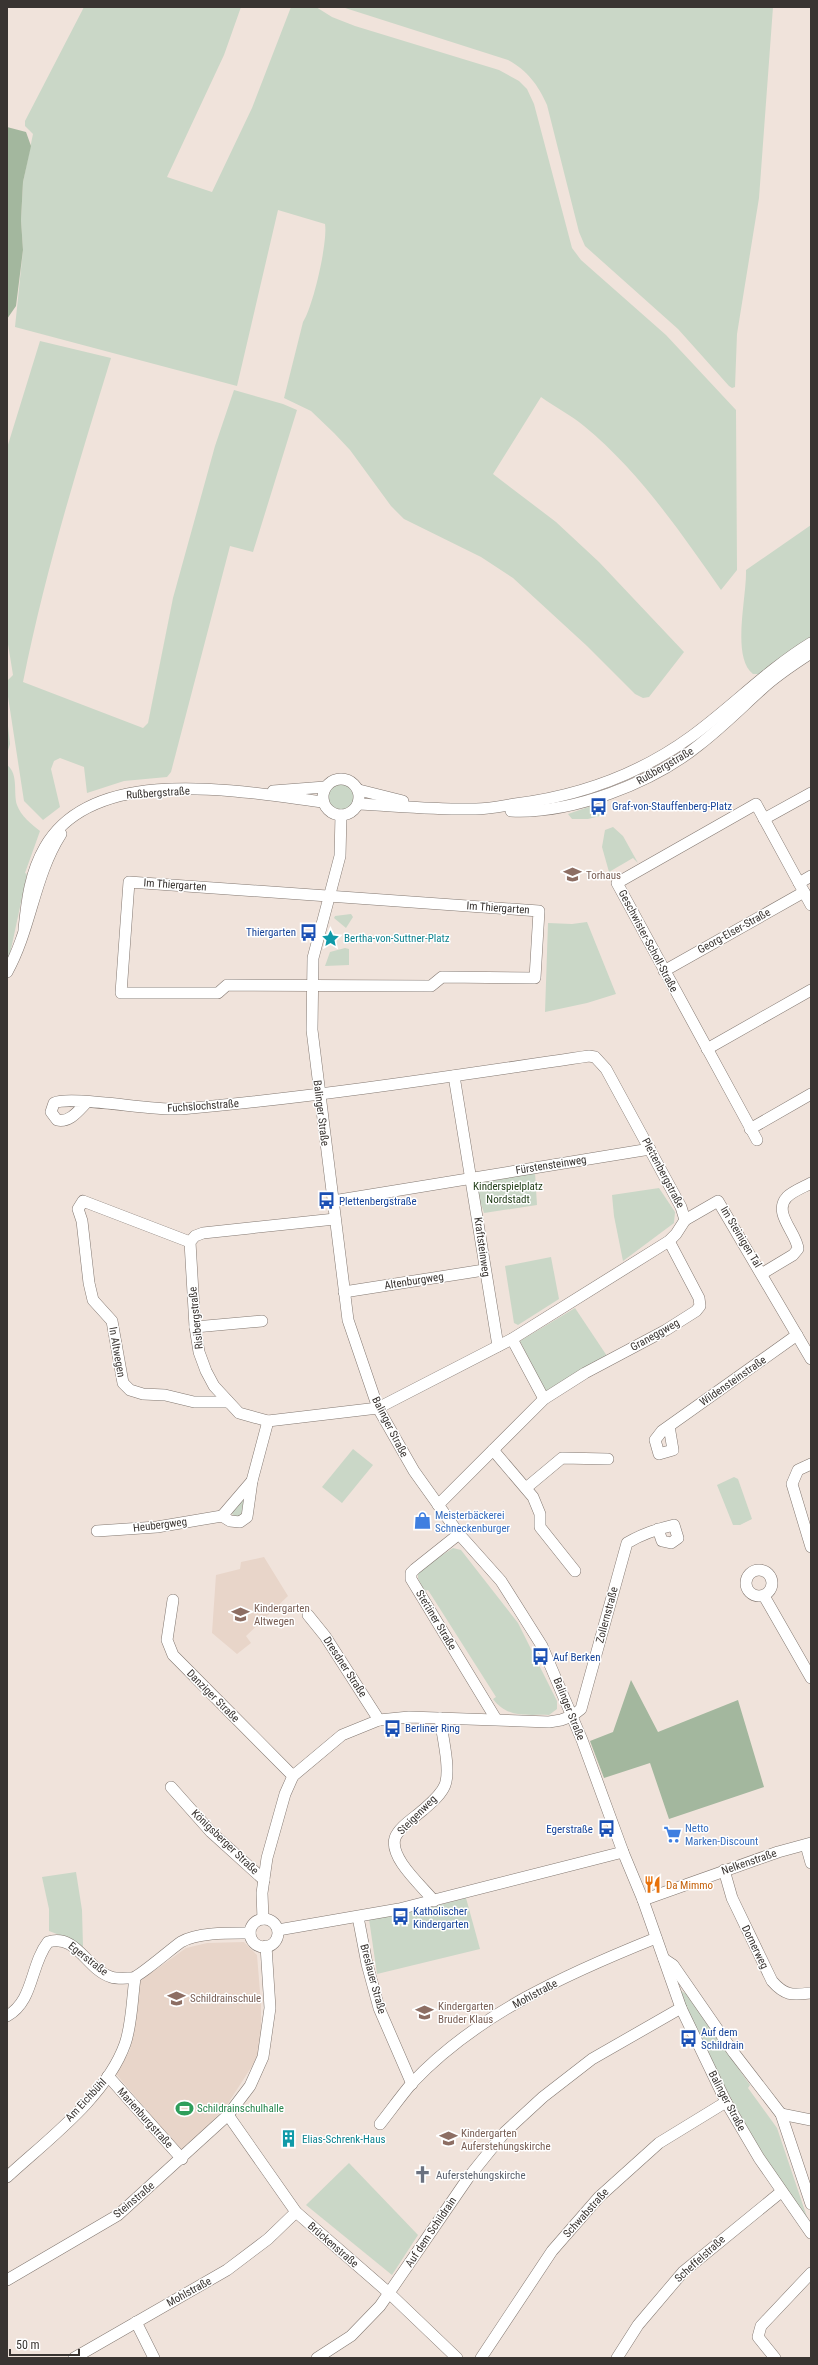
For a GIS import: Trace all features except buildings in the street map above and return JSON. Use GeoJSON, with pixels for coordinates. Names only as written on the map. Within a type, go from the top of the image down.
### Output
{"type":"FeatureCollection","features":[{"type":"Feature","properties":{"kind":"street","name":"Rußbergstraße"},"geometry":{"type":"LineString","coordinates":[[488,809],[562,797],[627,774],[666,754],[692,736],[756,681],[811,643]]}},
{"type":"Feature","properties":{"kind":"street","name":"Rußbergstraße"},"geometry":{"type":"LineString","coordinates":[[358,804],[514,811],[553,808],[581,802],[633,784],[672,764],[699,746],[763,688],[811,653]]}},
{"type":"Feature","properties":{"kind":"street","name":"Rußbergstraße"},"geometry":{"type":"LineString","coordinates":[[247,792],[325,787],[334,780],[346,779],[351,781],[359,790],[425,807]]}},
{"type":"Feature","properties":{"kind":"street"},"geometry":{"type":"LineString","coordinates":[[325,787],[323,802],[328,810],[341,815],[350,813],[358,804],[359,790]]}},
{"type":"Feature","properties":{"kind":"street","name":"Rußbergstraße"},"geometry":{"type":"LineString","coordinates":[[7,972],[24,929],[29,890],[41,854],[55,834],[74,816],[105,800],[143,791],[193,790],[247,792],[323,802]]}},
{"type":"Feature","properties":{"kind":"street"},"geometry":{"type":"LineString","coordinates":[[811,793],[764,819],[811,905]]}},
{"type":"Feature","properties":{"kind":"street","name":"Geschwister-Scholl-Straße"},"geometry":{"type":"LineString","coordinates":[[757,1140],[617,883],[756,804],[764,819]]}},
{"type":"Feature","properties":{"kind":"street","name":"Balinger Straße"},"geometry":{"type":"LineString","coordinates":[[341,815],[341,848],[314,954],[312,1030],[334,1219],[348,1320],[355,1344],[378,1408],[414,1471],[459,1534],[501,1581],[542,1646],[572,1716],[623,1852],[643,1900],[681,2008],[726,2102],[781,2192],[811,2233]]}},
{"type":"Feature","properties":{"kind":"street","name":"Georg-Elser-Straße"},"geometry":{"type":"LineString","coordinates":[[664,970],[801,887],[811,876]]}},
{"type":"Feature","properties":{"kind":"street","name":"Im Thiergarten"},"geometry":{"type":"LineString","coordinates":[[129,882],[539,911],[534,978],[442,977],[431,986],[312,985],[227,985],[218,993],[121,993],[129,882]]}},
{"type":"Feature","properties":{"kind":"street"},"geometry":{"type":"LineString","coordinates":[[707,1049],[811,990]]}},
{"type":"Feature","properties":{"kind":"street","name":"Plettenbergstraße"},"geometry":{"type":"LineString","coordinates":[[319,1093],[454,1076],[589,1056],[595,1057],[606,1069],[682,1207],[685,1220],[676,1234],[668,1241],[512,1339],[378,1408]]}},
{"type":"Feature","properties":{"kind":"street","name":"Kraftsteinweg"},"geometry":{"type":"LineString","coordinates":[[454,1076],[471,1178],[484,1270],[498,1346]]}},
{"type":"Feature","properties":{"kind":"street","name":"Fuchslochstraße"},"geometry":{"type":"LineString","coordinates":[[87,1102],[166,1109],[239,1104],[319,1093]]}},
{"type":"Feature","properties":{"kind":"street"},"geometry":{"type":"LineString","coordinates":[[750,1129],[811,1094]]}},
{"type":"Feature","properties":{"kind":"street","name":"Fürstensteinweg"},"geometry":{"type":"LineString","coordinates":[[333,1201],[650,1149]]}},
{"type":"Feature","properties":{"kind":"street","name":"Im Steinigen Tal"},"geometry":{"type":"LineString","coordinates":[[763,1273],[796,1252],[797,1244],[786,1220],[782,1206],[788,1196],[811,1183]]}},
{"type":"Feature","properties":{"kind":"street","name":"Im Steinigen Tal"},"geometry":{"type":"LineString","coordinates":[[685,1220],[718,1201],[763,1273],[811,1358]]}},
{"type":"Feature","properties":{"kind":"street","name":"In Altwegen"},"geometry":{"type":"LineString","coordinates":[[190,1242],[83,1202],[78,1209],[82,1221],[89,1283],[93,1300],[112,1321],[123,1383],[130,1390],[143,1394],[165,1395],[194,1402],[228,1402]]}},
{"type":"Feature","properties":{"kind":"street"},"geometry":{"type":"LineString","coordinates":[[190,1242],[195,1236],[203,1233],[334,1219]]}},
{"type":"Feature","properties":{"kind":"street","name":"Graneggweg"},"geometry":{"type":"LineString","coordinates":[[438,1506],[544,1399],[585,1373],[666,1330],[696,1311],[700,1306],[699,1298],[668,1241]]}},
{"type":"Feature","properties":{"kind":"street","name":"Risibergstraße"},"geometry":{"type":"LineString","coordinates":[[190,1242],[195,1327],[199,1352],[206,1372],[214,1386],[239,1413],[268,1421],[378,1408]]}},
{"type":"Feature","properties":{"kind":"street","name":"Altenburgweg"},"geometry":{"type":"LineString","coordinates":[[344,1292],[484,1270]]}},
{"type":"Feature","properties":{"kind":"street"},"geometry":{"type":"LineString","coordinates":[[195,1327],[262,1321]]}},
{"type":"Feature","properties":{"kind":"street","name":"Wildensteinstraße"},"geometry":{"type":"LineString","coordinates":[[669,1426],[797,1335]]}},
{"type":"Feature","properties":{"kind":"street"},"geometry":{"type":"LineString","coordinates":[[512,1339],[544,1399]]}},
{"type":"Feature","properties":{"kind":"street","name":"Heubergweg"},"geometry":{"type":"LineString","coordinates":[[222,1516],[230,1521],[240,1522],[247,1517],[252,1481],[268,1421]]}},
{"type":"Feature","properties":{"kind":"street"},"geometry":{"type":"LineString","coordinates":[[493,1450],[533,1497],[540,1514],[540,1527],[575,1571]]}},
{"type":"Feature","properties":{"kind":"street"},"geometry":{"type":"LineString","coordinates":[[526,1488],[562,1458],[608,1460]]}},
{"type":"Feature","properties":{"kind":"street"},"geometry":{"type":"LineString","coordinates":[[811,1464],[798,1470],[792,1484],[809,1534],[811,1547]]}},
{"type":"Feature","properties":{"kind":"street","name":"Heubergweg"},"geometry":{"type":"LineString","coordinates":[[97,1531],[157,1527],[222,1516],[252,1481]]}},
{"type":"Feature","properties":{"kind":"street","name":"Zollernstraße"},"geometry":{"type":"LineString","coordinates":[[572,1716],[581,1708],[627,1542],[658,1529]]}},
{"type":"Feature","properties":{"kind":"street","name":"Stettiner Straße"},"geometry":{"type":"LineString","coordinates":[[459,1534],[415,1569],[411,1573],[411,1579],[496,1719]]}},
{"type":"Feature","properties":{"kind":"street"},"geometry":{"type":"LineString","coordinates":[[764,1596],[811,1678]]}},
{"type":"Feature","properties":{"kind":"street","name":"Danziger Straße"},"geometry":{"type":"LineString","coordinates":[[173,1600],[168,1640],[173,1655],[293,1776]]}},
{"type":"Feature","properties":{"kind":"street","name":"Dresdner Straße"},"geometry":{"type":"LineString","coordinates":[[308,1615],[325,1636],[379,1720]]}},
{"type":"Feature","properties":{"kind":"street"},"geometry":{"type":"LineString","coordinates":[[263,1919],[264,1880],[272,1835],[285,1794],[293,1776],[342,1735],[379,1720],[409,1717],[549,1722],[572,1716]]}},
{"type":"Feature","properties":{"kind":"street","name":"Steigenweg"},"geometry":{"type":"LineString","coordinates":[[434,1901],[396,1856],[394,1847],[396,1837],[402,1828],[436,1798],[445,1784],[446,1766],[440,1718]]}},
{"type":"Feature","properties":{"kind":"street","name":"Königsberger Straße"},"geometry":{"type":"LineString","coordinates":[[171,1787],[211,1832],[264,1880]]}},
{"type":"Feature","properties":{"kind":"street"},"geometry":{"type":"LineString","coordinates":[[809,1844],[811,1863]]}},
{"type":"Feature","properties":{"kind":"street","name":"Nelkenstraße"},"geometry":{"type":"LineString","coordinates":[[643,1900],[724,1870],[809,1844]]}},
{"type":"Feature","properties":{"kind":"street"},"geometry":{"type":"LineString","coordinates":[[278,1930],[358,1917],[434,1901],[623,1852]]}},
{"type":"Feature","properties":{"kind":"street","name":"Dornerweg"},"geometry":{"type":"LineString","coordinates":[[724,1870],[732,1898],[772,1981],[781,1991],[794,1995],[811,1993]]}},
{"type":"Feature","properties":{"kind":"street","name":"Breslauer Straße"},"geometry":{"type":"LineString","coordinates":[[358,1917],[367,1964],[379,2008],[412,2084]]}},
{"type":"Feature","properties":{"kind":"street"},"geometry":{"type":"LineString","coordinates":[[250,1933],[254,1923],[263,1919],[272,1921],[278,1930]]}},
{"type":"Feature","properties":{"kind":"street"},"geometry":{"type":"LineString","coordinates":[[250,1933],[256,1944],[266,1946],[274,1942],[278,1930]]}},
{"type":"Feature","properties":{"kind":"street"},"geometry":{"type":"LineString","coordinates":[[134,1978],[183,1941],[210,1935],[250,1933]]}},
{"type":"Feature","properties":{"kind":"street","name":"Mohlstraße"},"geometry":{"type":"LineString","coordinates":[[380,2124],[412,2084],[437,2060],[497,2014],[592,1964],[656,1938]]}},
{"type":"Feature","properties":{"kind":"street","name":"Egerstraße"},"geometry":{"type":"LineString","coordinates":[[7,2016],[15,2011],[25,1997],[39,1956],[48,1942],[61,1940],[69,1943],[97,1969],[111,1977],[134,1978]]}},
{"type":"Feature","properties":{"kind":"street"},"geometry":{"type":"LineString","coordinates":[[228,2115],[250,2086],[263,2057],[270,2008],[266,1946]]}},
{"type":"Feature","properties":{"kind":"street","name":"Balinger Straße"},"geometry":{"type":"LineString","coordinates":[[663,1957],[673,1965],[734,2053],[781,2114],[811,2204]]}},
{"type":"Feature","properties":{"kind":"street","name":"Am Eichbühl"},"geometry":{"type":"LineString","coordinates":[[7,2177],[93,2095],[108,2076],[125,2044],[134,1978]]}},
{"type":"Feature","properties":{"kind":"street","name":"Auf dem Schildrain"},"geometry":{"type":"LineString","coordinates":[[317,2358],[351,2336],[389,2293],[468,2178],[505,2132],[543,2097],[592,2059],[681,2008]]}},
{"type":"Feature","properties":{"kind":"street","name":"Marienburgstraße"},"geometry":{"type":"LineString","coordinates":[[108,2076],[182,2159]]}},
{"type":"Feature","properties":{"kind":"street","name":"Schwabstraße"},"geometry":{"type":"LineString","coordinates":[[481,2358],[552,2251],[599,2197],[659,2143],[726,2102]]}},
{"type":"Feature","properties":{"kind":"street"},"geometry":{"type":"LineString","coordinates":[[781,2114],[811,2120]]}},
{"type":"Feature","properties":{"kind":"street","name":"Steinstraße"},"geometry":{"type":"LineString","coordinates":[[7,2280],[118,2215],[182,2159],[228,2115]]}},
{"type":"Feature","properties":{"kind":"street","name":"Brückenstraße"},"geometry":{"type":"LineString","coordinates":[[228,2115],[296,2212],[389,2293],[456,2358]]}},
{"type":"Feature","properties":{"kind":"street","name":"Scheffelstraße"},"geometry":{"type":"LineString","coordinates":[[617,2358],[638,2325],[683,2272],[781,2192]]}},
{"type":"Feature","properties":{"kind":"street","name":"Mohlstraße"},"geometry":{"type":"LineString","coordinates":[[74,2358],[227,2270],[268,2239],[296,2212]]}},
{"type":"Feature","properties":{"kind":"street"},"geometry":{"type":"LineString","coordinates":[[775,2358],[758,2337],[761,2326],[811,2273]]}},
{"type":"Feature","properties":{"kind":"street"},"geometry":{"type":"LineString","coordinates":[[136,2322],[154,2358]]}},
{"type":"Feature","properties":{"kind":"shaded area","name":"Kindergarten Altwegen"},"geometry":{"type":"Polygon","coordinates":[[[264,1557],[288,1596],[246,1636],[251,1643],[237,1654],[212,1633],[216,1575],[240,1569],[241,1562],[264,1557]]]}},
{"type":"Feature","properties":{"kind":"shaded area"},"geometry":{"type":"Polygon","coordinates":[[[244,1942],[257,1955],[261,2004],[261,2041],[258,2057],[225,2108],[182,2152],[116,2074],[130,2050],[140,1981],[186,1948],[207,1943],[244,1942]]]}},
{"type":"Feature","properties":{"kind":"green space"},"geometry":{"type":"Polygon","coordinates":[[[84,7],[241,7],[224,55],[167,177],[212,192],[252,108],[291,7],[316,7],[332,17],[355,26],[499,70],[519,81],[527,89],[534,104],[572,248],[581,260],[666,335],[736,410],[737,570],[721,590],[675,525],[623,463],[584,426],[541,397],[493,474],[556,522],[599,562],[684,652],[649,697],[643,698],[635,694],[587,646],[513,578],[481,557],[404,519],[391,506],[350,450],[334,433],[311,411],[284,398],[303,322],[311,303],[319,274],[324,245],[325,224],[278,210],[237,386],[15,327],[23,250],[21,220],[23,182],[33,134],[25,126],[25,121],[84,7]]]}},
{"type":"Feature","properties":{"kind":"green space"},"geometry":{"type":"Polygon","coordinates":[[[342,7],[773,7],[759,198],[737,334],[735,387],[732,388],[729,386],[678,329],[585,246],[579,232],[547,105],[540,91],[527,74],[508,60],[342,7]]]}},
{"type":"Feature","properties":{"kind":"green space"},"geometry":{"type":"Polygon","coordinates":[[[7,127],[26,132],[31,146],[23,182],[21,220],[23,250],[16,306],[7,319],[7,127]]]}},
{"type":"Feature","properties":{"kind":"green space"},"geometry":{"type":"Polygon","coordinates":[[[40,341],[111,358],[74,479],[52,559],[41,600],[23,682],[143,728],[148,723],[173,598],[215,446],[234,390],[283,404],[297,410],[253,552],[230,546],[171,772],[167,777],[124,781],[87,793],[84,767],[60,758],[54,761],[51,769],[60,807],[43,820],[24,801],[7,690],[7,681],[13,675],[7,638],[7,448],[40,341]]]}},
{"type":"Feature","properties":{"kind":"green space"},"geometry":{"type":"Polygon","coordinates":[[[811,525],[811,639],[761,674],[753,674],[746,666],[741,641],[746,570],[811,525]]]}},
{"type":"Feature","properties":{"kind":"green space"},"geometry":{"type":"Polygon","coordinates":[[[7,717],[10,744],[7,754],[7,717]]]}},
{"type":"Feature","properties":{"kind":"green space"},"geometry":{"type":"Polygon","coordinates":[[[7,765],[13,773],[17,805],[21,813],[40,831],[25,873],[27,874],[10,954],[7,961],[7,765]]]}},
{"type":"Feature","properties":{"kind":"green space"},"geometry":{"type":"Polygon","coordinates":[[[341,782],[351,786],[355,796],[351,806],[341,810],[331,806],[327,796],[331,786],[341,782]]]}},
{"type":"Feature","properties":{"kind":"green space"},"geometry":{"type":"Polygon","coordinates":[[[594,805],[595,808],[604,805],[604,815],[588,819],[572,819],[568,814],[594,805]]]}},
{"type":"Feature","properties":{"kind":"green space"},"geometry":{"type":"Polygon","coordinates":[[[613,827],[623,836],[638,863],[633,858],[609,872],[602,847],[605,830],[613,827]]]}},
{"type":"Feature","properties":{"kind":"green space"},"geometry":{"type":"Polygon","coordinates":[[[351,914],[353,917],[346,928],[334,918],[335,916],[351,914]]]}},
{"type":"Feature","properties":{"kind":"green space"},"geometry":{"type":"Polygon","coordinates":[[[587,922],[616,994],[587,1003],[545,1012],[548,923],[572,924],[587,922]]]}},
{"type":"Feature","properties":{"kind":"green space"},"geometry":{"type":"Polygon","coordinates":[[[345,948],[349,949],[349,965],[325,966],[330,952],[345,948]]]}},
{"type":"Feature","properties":{"kind":"green space","name":"Kinderspielplatz Nordstadt"},"geometry":{"type":"Polygon","coordinates":[[[535,1172],[537,1205],[484,1213],[474,1183],[535,1172]]]}},
{"type":"Feature","properties":{"kind":"green space"},"geometry":{"type":"Polygon","coordinates":[[[659,1188],[675,1212],[674,1223],[623,1261],[614,1216],[612,1195],[659,1188]]]}},
{"type":"Feature","properties":{"kind":"green space"},"geometry":{"type":"Polygon","coordinates":[[[551,1257],[559,1299],[518,1325],[514,1323],[505,1266],[551,1257]]]}},
{"type":"Feature","properties":{"kind":"green space"},"geometry":{"type":"Polygon","coordinates":[[[575,1308],[607,1356],[548,1397],[520,1341],[575,1308]]]}},
{"type":"Feature","properties":{"kind":"green space"},"geometry":{"type":"Polygon","coordinates":[[[353,1449],[373,1465],[342,1503],[322,1487],[353,1449]]]}},
{"type":"Feature","properties":{"kind":"green space"},"geometry":{"type":"Polygon","coordinates":[[[734,1477],[738,1479],[752,1519],[740,1525],[733,1525],[717,1485],[734,1477]]]}},
{"type":"Feature","properties":{"kind":"green space"},"geometry":{"type":"Polygon","coordinates":[[[245,1494],[241,1516],[237,1518],[232,1514],[235,1506],[245,1494]]]}},
{"type":"Feature","properties":{"kind":"green space"},"geometry":{"type":"Polygon","coordinates":[[[453,1548],[461,1550],[518,1623],[557,1701],[557,1709],[549,1715],[526,1715],[512,1713],[499,1705],[493,1699],[496,1697],[428,1590],[424,1591],[418,1578],[418,1571],[453,1548]]]}},
{"type":"Feature","properties":{"kind":"green space"},"geometry":{"type":"Polygon","coordinates":[[[631,1680],[658,1732],[738,1700],[764,1787],[669,1819],[650,1763],[604,1778],[590,1741],[613,1732],[631,1680]]]}},
{"type":"Feature","properties":{"kind":"green space"},"geometry":{"type":"Polygon","coordinates":[[[76,1872],[82,1910],[83,1947],[75,1941],[49,1931],[49,1909],[42,1877],[76,1872]]]}},
{"type":"Feature","properties":{"kind":"green space"},"geometry":{"type":"Polygon","coordinates":[[[466,1898],[480,1949],[377,1974],[369,1919],[420,1910],[466,1898]]]}},
{"type":"Feature","properties":{"kind":"green space"},"geometry":{"type":"Polygon","coordinates":[[[680,1990],[686,1994],[750,2085],[748,2088],[777,2128],[810,2226],[743,2121],[708,2055],[680,1990]]]}},
{"type":"Feature","properties":{"kind":"green space"},"geometry":{"type":"Polygon","coordinates":[[[349,2163],[418,2235],[392,2275],[306,2205],[349,2163]]]}},
{"type":"Feature","properties":{"kind":"place","name":"Graf-von-Stauffenberg-Platz"},"geometry":{"type":"Point","coordinates":[599,806]}},
{"type":"Feature","properties":{"kind":"place","name":"Torhaus"},"geometry":{"type":"Point","coordinates":[573,875]}},
{"type":"Feature","properties":{"kind":"place","name":"Thiergarten"},"geometry":{"type":"Point","coordinates":[309,932]}},
{"type":"Feature","properties":{"kind":"place","name":"Bertha-von-Suttner-Platz"},"geometry":{"type":"Point","coordinates":[331,938]}},
{"type":"Feature","properties":{"kind":"place","name":"Plettenbergstraße"},"geometry":{"type":"Point","coordinates":[326,1201]}},
{"type":"Feature","properties":{"kind":"place","name":"Meisterbäckerei Schneckenburger"},"geometry":{"type":"Point","coordinates":[422,1521]}},
{"type":"Feature","properties":{"kind":"place","name":"Kindergarten Altwegen"},"geometry":{"type":"Point","coordinates":[241,1614]}},
{"type":"Feature","properties":{"kind":"place","name":"Auf Berken"},"geometry":{"type":"Point","coordinates":[540,1657]}},
{"type":"Feature","properties":{"kind":"place","name":"Berliner Ring"},"geometry":{"type":"Point","coordinates":[392,1728]}},
{"type":"Feature","properties":{"kind":"place","name":"Egerstraße"},"geometry":{"type":"Point","coordinates":[606,1829]}},
{"type":"Feature","properties":{"kind":"place","name":"Netto Marken-Discount"},"geometry":{"type":"Point","coordinates":[672,1834]}},
{"type":"Feature","properties":{"kind":"place","name":"Da Mimmo"},"geometry":{"type":"Point","coordinates":[653,1885]}},
{"type":"Feature","properties":{"kind":"place","name":"Katholischer Kindergarten"},"geometry":{"type":"Point","coordinates":[400,1917]}},
{"type":"Feature","properties":{"kind":"place","name":"Schildrainschule"},"geometry":{"type":"Point","coordinates":[177,1998]}},
{"type":"Feature","properties":{"kind":"place","name":"Kindergarten Bruder Klaus"},"geometry":{"type":"Point","coordinates":[425,2012]}},
{"type":"Feature","properties":{"kind":"place","name":"Auf dem Schildrain"},"geometry":{"type":"Point","coordinates":[688,2038]}},
{"type":"Feature","properties":{"kind":"place","name":"Schildrainschulhalle"},"geometry":{"type":"Point","coordinates":[184,2108]}},
{"type":"Feature","properties":{"kind":"place","name":"Elias-Schrenk-Haus"},"geometry":{"type":"Point","coordinates":[289,2139]}},
{"type":"Feature","properties":{"kind":"place","name":"Kindergarten Auferstehungskirche"},"geometry":{"type":"Point","coordinates":[448,2139]}},
{"type":"Feature","properties":{"kind":"place","name":"Auferstehungskirche"},"geometry":{"type":"Point","coordinates":[423,2175]}}]}
